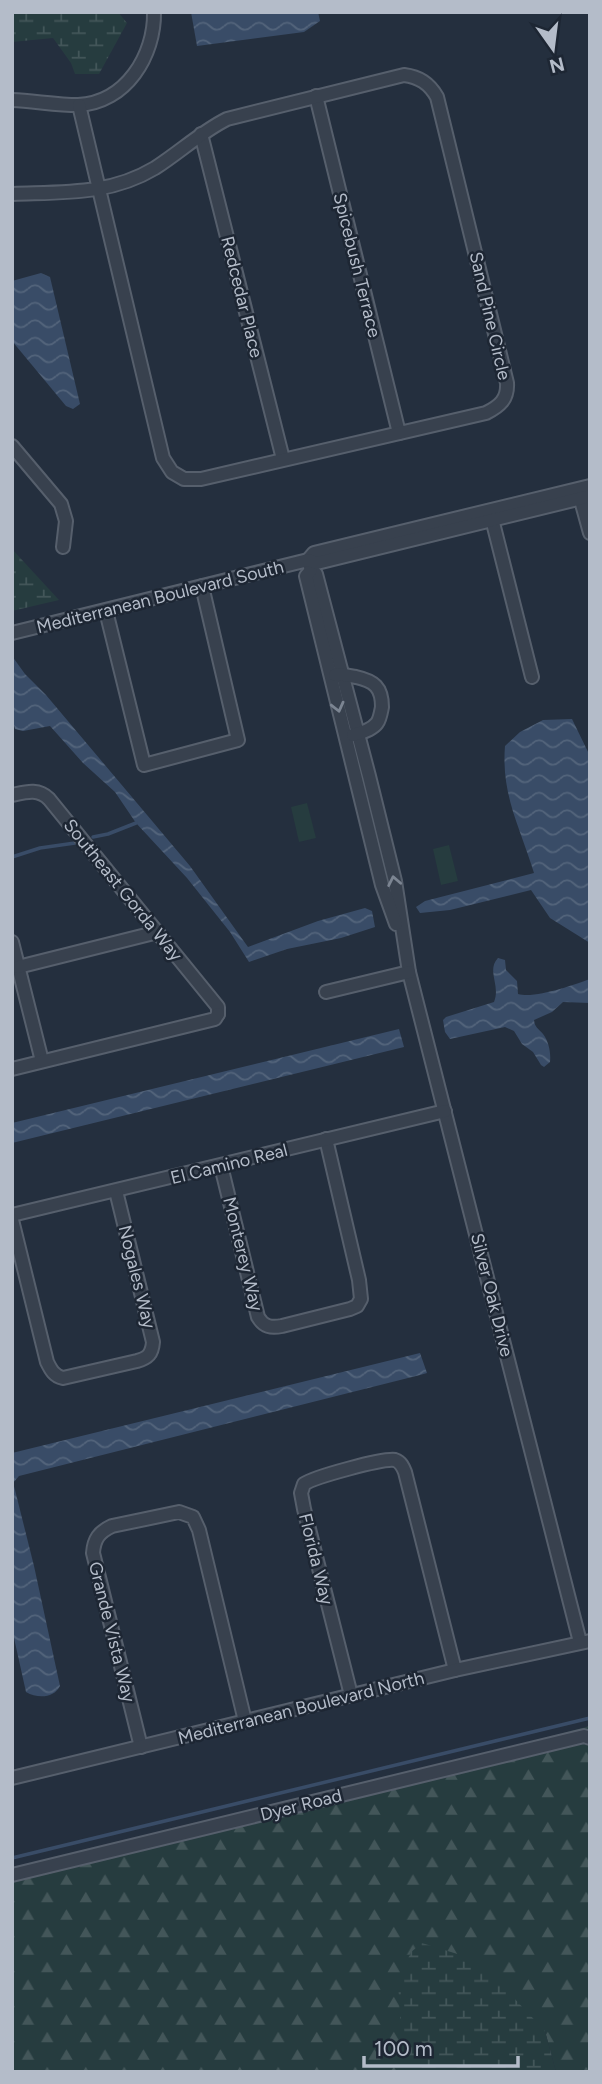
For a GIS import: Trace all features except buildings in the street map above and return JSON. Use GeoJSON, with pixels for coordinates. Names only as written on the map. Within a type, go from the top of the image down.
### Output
{"type":"FeatureCollection","features":[{"type":"Feature","properties":{"kind":"street"},"geometry":{"type":"LineString","coordinates":[[12,100],[79,105],[117,90],[139,68],[152,43],[154,12]]}},
{"type":"Feature","properties":{"kind":"street","name":"Sand Pine Circle"},"geometry":{"type":"LineString","coordinates":[[79,105],[97,190],[163,458],[172,471],[184,479],[201,479],[486,413],[503,402],[508,393],[440,110],[432,88],[424,80],[404,75],[227,119],[145,173],[118,185],[97,190]]}},
{"type":"Feature","properties":{"kind":"street","name":"Spicebush Terrace"},"geometry":{"type":"LineString","coordinates":[[316,96],[399,433]]}},
{"type":"Feature","properties":{"kind":"street","name":"Redcedar Place"},"geometry":{"type":"LineString","coordinates":[[201,134],[283,459]]}},
{"type":"Feature","properties":{"kind":"street"},"geometry":{"type":"LineString","coordinates":[[13,194],[97,190]]}},
{"type":"Feature","properties":{"kind":"street"},"geometry":{"type":"LineString","coordinates":[[12,446],[61,504],[66,521],[63,547]]}},
{"type":"Feature","properties":{"kind":"street"},"geometry":{"type":"LineString","coordinates":[[584,492],[590,533]]}},
{"type":"Feature","properties":{"kind":"street","name":"Mediterranean Boulevard South"},"geometry":{"type":"LineString","coordinates":[[12,633],[202,586],[309,565],[584,492]]}},
{"type":"Feature","properties":{"kind":"street"},"geometry":{"type":"LineString","coordinates":[[491,515],[531,677]]}},
{"type":"Feature","properties":{"kind":"street","name":"Silver Oak Drive"},"geometry":{"type":"LineString","coordinates":[[309,565],[306,576],[352,735],[382,885],[404,948],[585,1641]]}},
{"type":"Feature","properties":{"kind":"street"},"geometry":{"type":"LineString","coordinates":[[106,611],[144,765],[238,740],[202,586]]}},
{"type":"Feature","properties":{"kind":"street"},"geometry":{"type":"LineString","coordinates":[[336,675],[370,681],[380,692],[381,712],[378,723],[368,730],[352,735]]}},
{"type":"Feature","properties":{"kind":"street","name":"Southeast Gorda Way"},"geometry":{"type":"LineString","coordinates":[[12,795],[30,791],[44,794],[224,1015],[42,1061]]}},
{"type":"Feature","properties":{"kind":"street"},"geometry":{"type":"LineString","coordinates":[[19,967],[158,932]]}},
{"type":"Feature","properties":{"kind":"street"},"geometry":{"type":"LineString","coordinates":[[12,942],[42,1061],[12,1069]]}},
{"type":"Feature","properties":{"kind":"street"},"geometry":{"type":"LineString","coordinates":[[326,992],[409,972]]}},
{"type":"Feature","properties":{"kind":"street","name":"El Camino Real"},"geometry":{"type":"LineString","coordinates":[[12,1218],[445,1111]]}},
{"type":"Feature","properties":{"kind":"street","name":"Monterey Way"},"geometry":{"type":"LineString","coordinates":[[221,1166],[258,1317],[266,1326],[274,1328],[350,1309],[357,1306],[361,1299],[359,1280],[326,1139]]}},
{"type":"Feature","properties":{"kind":"street","name":"Nogales Way"},"geometry":{"type":"LineString","coordinates":[[12,1218],[47,1362],[52,1371],[63,1378],[137,1361],[147,1358],[153,1342],[116,1192]]}},
{"type":"Feature","properties":{"kind":"street","name":"Florida Way"},"geometry":{"type":"LineString","coordinates":[[351,1695],[301,1493],[307,1481],[364,1465],[396,1460],[401,1463],[405,1472],[455,1670]]}},
{"type":"Feature","properties":{"kind":"street","name":"Grande Vista Way"},"geometry":{"type":"LineString","coordinates":[[141,1747],[93,1553],[97,1536],[112,1526],[179,1511],[193,1517],[199,1530],[246,1721]]}},
{"type":"Feature","properties":{"kind":"street","name":"Mediterranean Boulevard North"},"geometry":{"type":"LineString","coordinates":[[12,1778],[585,1641]]}},
{"type":"Feature","properties":{"kind":"street","name":"Dyer Road"},"geometry":{"type":"LineString","coordinates":[[12,1875],[584,1737],[590,1738]]}},
{"type":"Feature","properties":{"kind":"green space"},"geometry":{"type":"Polygon","coordinates":[[[12,12],[118,12],[127,23],[99,74],[75,74],[71,63],[53,38],[12,42],[12,12]]]}},
{"type":"Feature","properties":{"kind":"green space"},"geometry":{"type":"Polygon","coordinates":[[[12,549],[59,600],[12,611],[12,549]]]}},
{"type":"Feature","properties":{"kind":"green space"},"geometry":{"type":"Polygon","coordinates":[[[307,803],[316,838],[299,842],[291,807],[307,803]]]}},
{"type":"Feature","properties":{"kind":"green space"},"geometry":{"type":"Polygon","coordinates":[[[449,845],[458,881],[441,885],[433,849],[449,845]]]}},
{"type":"Feature","properties":{"kind":"green space"},"geometry":{"type":"Polygon","coordinates":[[[590,1726],[590,2072],[556,2072],[545,2031],[403,2067],[407,2072],[12,2072],[12,1877],[590,1726]]]}},
{"type":"Feature","properties":{"kind":"green space"},"geometry":{"type":"Polygon","coordinates":[[[422,1943],[467,1957],[511,1995],[545,2031],[556,2072],[407,2072],[403,2067],[398,1981],[411,1952],[422,1943]]]}},
{"type":"Feature","properties":{"kind":"water"},"geometry":{"type":"Polygon","coordinates":[[[191,12],[318,12],[320,21],[304,32],[197,46],[191,12]]]}},
{"type":"Feature","properties":{"kind":"water"},"geometry":{"type":"Polygon","coordinates":[[[41,273],[50,277],[80,404],[73,409],[66,406],[12,341],[12,281],[41,273]]]}},
{"type":"Feature","properties":{"kind":"water"},"geometry":{"type":"Polygon","coordinates":[[[12,656],[190,866],[248,947],[318,921],[365,908],[372,911],[375,927],[341,938],[287,949],[249,962],[230,932],[187,878],[136,823],[115,792],[83,763],[50,726],[23,731],[15,729],[12,718],[12,656]]]}},
{"type":"Feature","properties":{"kind":"water"},"geometry":{"type":"Polygon","coordinates":[[[572,719],[590,756],[590,943],[550,918],[531,890],[450,910],[420,913],[416,907],[425,901],[534,873],[509,796],[505,746],[520,732],[543,720],[572,719]]]}},
{"type":"Feature","properties":{"kind":"water"},"geometry":{"type":"Polygon","coordinates":[[[498,958],[505,960],[506,970],[517,981],[518,994],[544,993],[590,979],[590,1003],[563,1002],[552,1012],[534,1020],[549,1048],[550,1062],[544,1067],[533,1052],[522,1044],[514,1031],[505,1027],[450,1039],[445,1032],[443,1020],[446,1017],[494,1002],[496,990],[493,968],[498,958]]]}},
{"type":"Feature","properties":{"kind":"water"},"geometry":{"type":"Polygon","coordinates":[[[399,1029],[404,1047],[12,1143],[12,1123],[399,1029]]]}},
{"type":"Feature","properties":{"kind":"water"},"geometry":{"type":"Polygon","coordinates":[[[420,1353],[427,1373],[19,1476],[13,1483],[60,1686],[54,1693],[45,1696],[26,1692],[12,1629],[12,1453],[420,1353]]]}},
{"type":"Feature","properties":{"kind":"waterway"},"geometry":{"type":"LineString","coordinates":[[93,837],[136,823]]}},
{"type":"Feature","properties":{"kind":"waterway"},"geometry":{"type":"LineString","coordinates":[[12,857],[40,848],[75,843]]}},
{"type":"Feature","properties":{"kind":"waterway"},"geometry":{"type":"LineString","coordinates":[[12,1858],[590,1718]]}}]}
